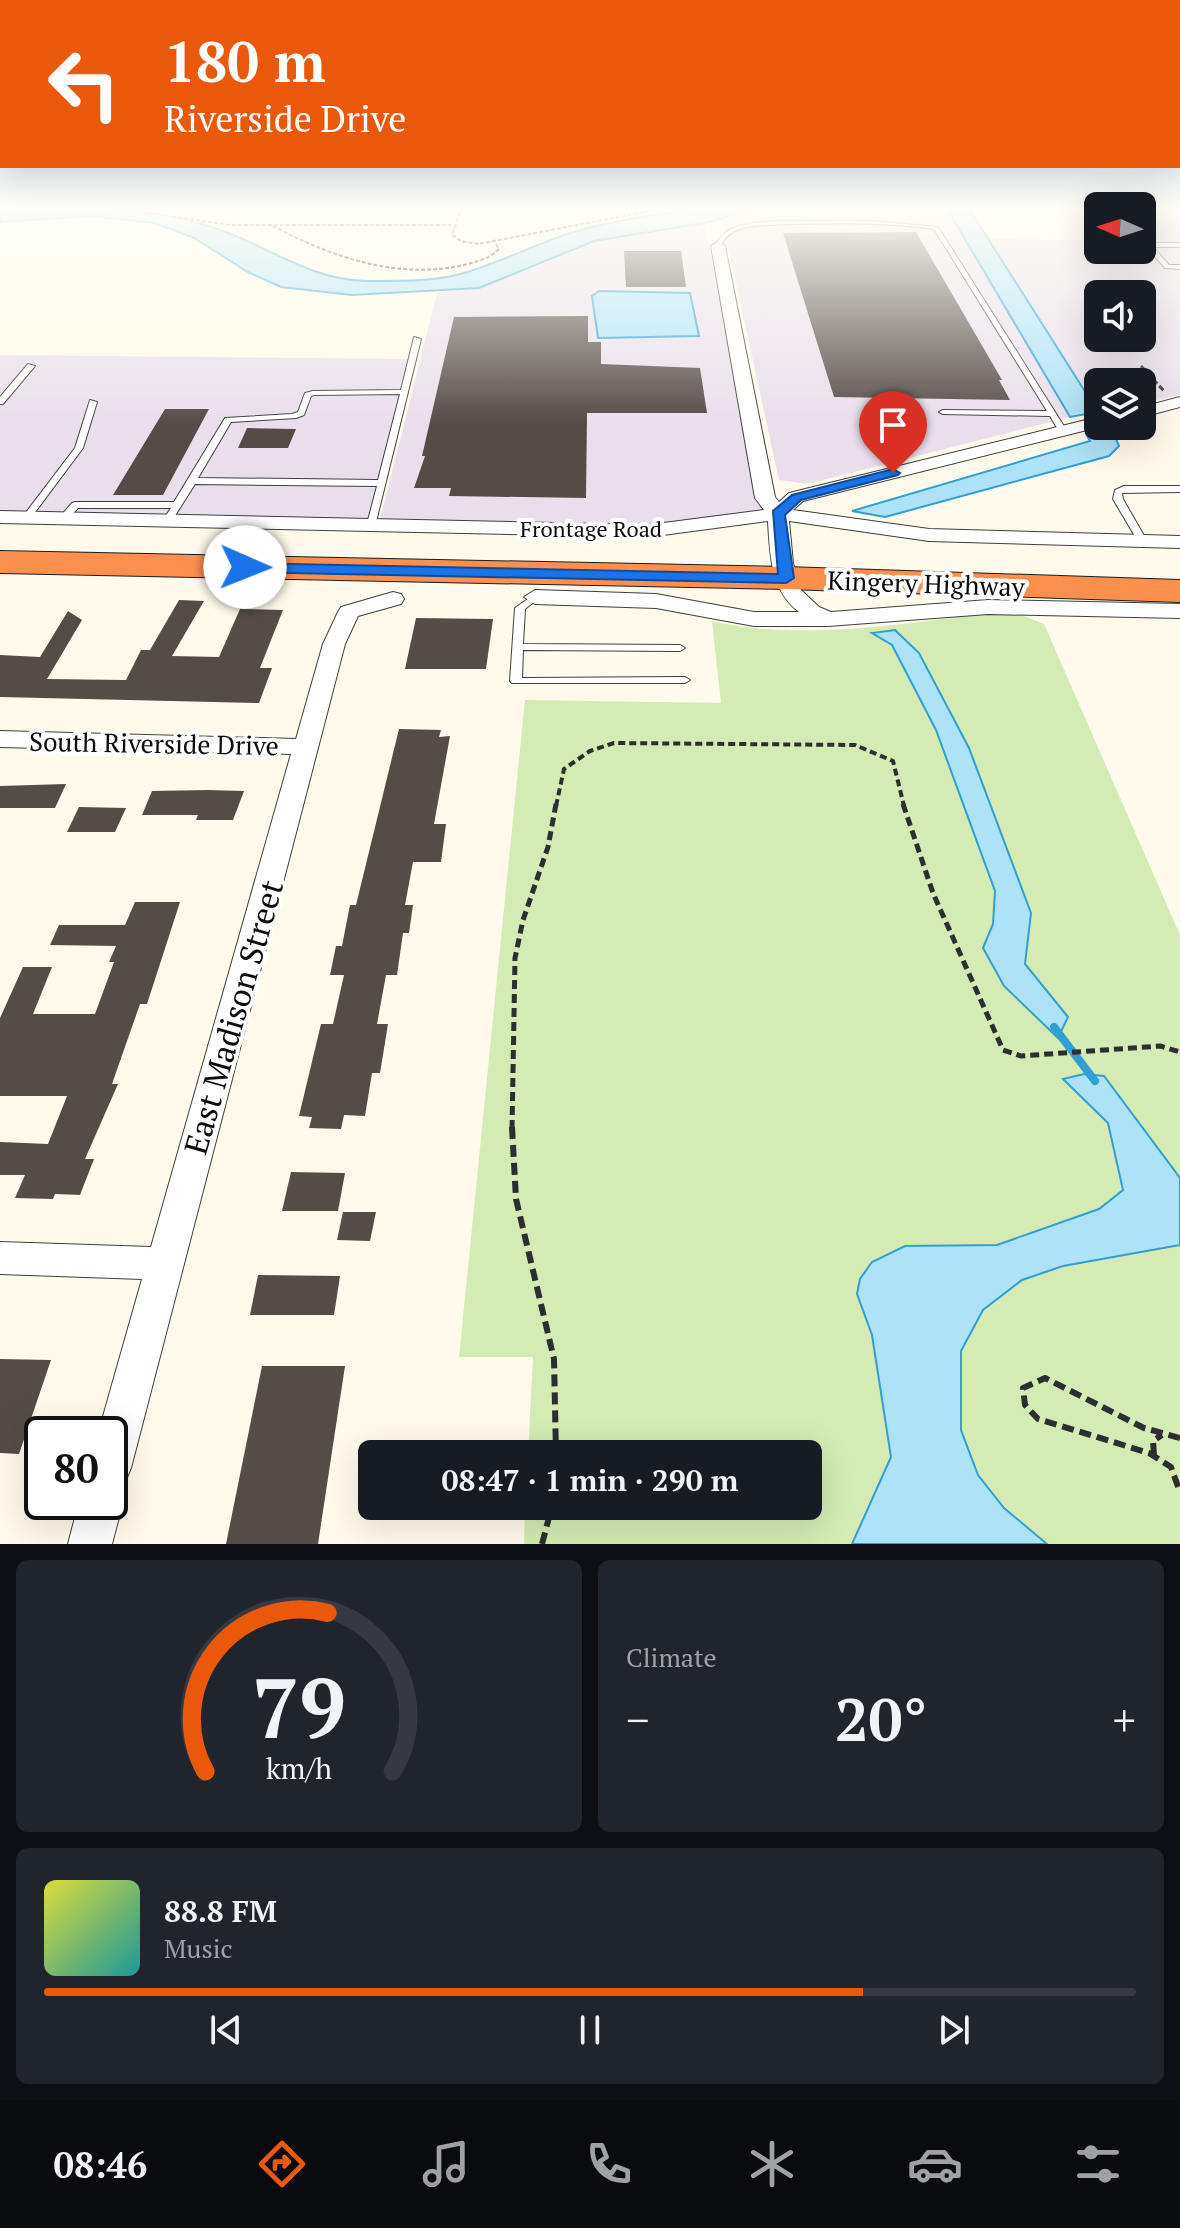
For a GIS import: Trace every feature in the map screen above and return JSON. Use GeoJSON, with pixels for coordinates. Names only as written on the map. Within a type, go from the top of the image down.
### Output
{"type":"FeatureCollection","features":[{"type":"Feature","properties":{"kind":"highway","name":"Kingery Highway"},"geometry":{"type":"LineString","coordinates":[[13,526],[784,565],[1180,591]]}},
{"type":"Feature","properties":{"kind":"highway","name":"Kingery Highway"},"geometry":{"type":"LineString","coordinates":[[0,562],[784,565],[1180,560]]}},
{"type":"Feature","properties":{"kind":"street"},"geometry":{"type":"LineString","coordinates":[[724,279],[765,498],[778,514],[784,565],[794,600],[808,612],[828,619]]}},
{"type":"Feature","properties":{"kind":"street"},"geometry":{"type":"LineString","coordinates":[[1156,409],[1179,403]]}},
{"type":"Feature","properties":{"kind":"street"},"geometry":{"type":"LineString","coordinates":[[778,514],[796,497],[1084,426]]}},
{"type":"Feature","properties":{"kind":"street","name":"Frontage Road"},"geometry":{"type":"LineString","coordinates":[[0,517],[13,526],[64,518],[173,512],[372,524],[648,531],[778,514],[836,519],[929,535],[1180,542]]}},
{"type":"Feature","properties":{"kind":"street"},"geometry":{"type":"LineString","coordinates":[[535,597],[656,601],[754,619],[828,619],[988,607],[1180,611]]}},
{"type":"Feature","properties":{"kind":"street","name":"East Madison Street"},"geometry":{"type":"LineString","coordinates":[[124,1416],[334,644],[349,612],[393,599]]}},
{"type":"Feature","properties":{"kind":"street","name":"South Riverside Drive"},"geometry":{"type":"LineString","coordinates":[[0,739],[308,747]]}},
{"type":"Feature","properties":{"kind":"street"},"geometry":{"type":"LineString","coordinates":[[0,1258],[164,1264]]}},
{"type":"Feature","properties":{"kind":"street"},"geometry":{"type":"LineString","coordinates":[[90,1544],[96,1520]]}},
{"type":"Feature","properties":{"kind":"lane"},"geometry":{"type":"LineString","coordinates":[[968,279],[1063,431]]}},
{"type":"Feature","properties":{"kind":"lane"},"geometry":{"type":"LineString","coordinates":[[372,524],[417,339]]}},
{"type":"Feature","properties":{"kind":"lane"},"geometry":{"type":"LineString","coordinates":[[0,402],[31,366]]}},
{"type":"Feature","properties":{"kind":"lane"},"geometry":{"type":"LineString","coordinates":[[173,512],[228,420],[293,416],[301,413],[308,395],[313,393],[405,392]]}},
{"type":"Feature","properties":{"kind":"lane"},"geometry":{"type":"LineString","coordinates":[[13,526],[79,448],[93,402]]}},
{"type":"Feature","properties":{"kind":"lane"},"geometry":{"type":"LineString","coordinates":[[943,412],[1052,414]]}},
{"type":"Feature","properties":{"kind":"lane"},"geometry":{"type":"LineString","coordinates":[[192,481],[382,483]]}},
{"type":"Feature","properties":{"kind":"lane"},"geometry":{"type":"LineString","coordinates":[[1142,541],[1118,499],[1118,492],[1124,489],[1180,489]]}},
{"type":"Feature","properties":{"kind":"lane"},"geometry":{"type":"LineString","coordinates":[[535,597],[520,608],[516,681],[685,680]]}},
{"type":"Feature","properties":{"kind":"lane"},"geometry":{"type":"LineString","coordinates":[[518,647],[680,648]]}},
{"type":"Feature","properties":{"kind":"path"},"geometry":{"type":"LineString","coordinates":[[1141,366],[1179,403]]}},
{"type":"Feature","properties":{"kind":"path"},"geometry":{"type":"LineString","coordinates":[[557,1440],[558,1408],[551,1345],[516,1198],[513,1121],[517,947],[552,829],[555,788],[560,773],[588,750],[614,743],[645,742],[855,745],[873,750],[893,761],[909,829],[946,925],[1003,1050],[1021,1056],[1160,1046],[1180,1052]]}},
{"type":"Feature","properties":{"kind":"path"},"geometry":{"type":"LineString","coordinates":[[1180,1438],[1162,1435],[1117,1418],[1045,1378],[1023,1388],[1025,1405],[1038,1419],[1156,1457],[1171,1467],[1180,1492]]}},
{"type":"Feature","properties":{"kind":"path"},"geometry":{"type":"LineString","coordinates":[[1156,1457],[1152,1452],[1153,1441],[1162,1435]]}},
{"type":"Feature","properties":{"kind":"path"},"geometry":{"type":"LineString","coordinates":[[542,1544],[548,1520]]}},
{"type":"Feature","properties":{"kind":"shaded area"},"geometry":{"type":"Polygon","coordinates":[[[501,279],[715,279],[754,493],[768,511],[642,528],[380,520],[437,293],[479,288],[501,279]]]}},
{"type":"Feature","properties":{"kind":"shaded area"},"geometry":{"type":"Polygon","coordinates":[[[735,279],[989,279],[1070,417],[807,484],[779,480],[735,279]]]}},
{"type":"Feature","properties":{"kind":"shaded area"},"geometry":{"type":"Polygon","coordinates":[[[1015,279],[1180,279],[1180,395],[1156,400],[1156,368],[1084,368],[1084,390],[1015,279]]]}},
{"type":"Feature","properties":{"kind":"shaded area"},"geometry":{"type":"Polygon","coordinates":[[[0,355],[408,359],[368,520],[0,512],[0,355]]]}},
{"type":"Feature","properties":{"kind":"green space"},"geometry":{"type":"Polygon","coordinates":[[[982,614],[1021,615],[1044,624],[1180,935],[1180,1544],[524,1544],[525,1520],[822,1520],[822,1440],[529,1440],[533,1357],[459,1357],[525,700],[721,703],[712,621],[779,630],[881,626],[982,614]]]}},
{"type":"Feature","properties":{"kind":"water"},"geometry":{"type":"Polygon","coordinates":[[[264,279],[501,279],[479,288],[352,295],[281,287],[264,279]]]}},
{"type":"Feature","properties":{"kind":"water"},"geometry":{"type":"Polygon","coordinates":[[[989,279],[1014,279],[1084,390],[1084,414],[1070,417],[989,279]]]}},
{"type":"Feature","properties":{"kind":"water"},"geometry":{"type":"Polygon","coordinates":[[[599,291],[690,293],[699,336],[598,338],[592,296],[599,291]]]}},
{"type":"Feature","properties":{"kind":"water"},"geometry":{"type":"Polygon","coordinates":[[[1116,440],[1119,446],[1109,456],[885,517],[852,511],[1090,441],[1116,440]]]}},
{"type":"Feature","properties":{"kind":"water"},"geometry":{"type":"Polygon","coordinates":[[[895,630],[919,653],[969,748],[1031,913],[1025,964],[1068,1017],[1058,1038],[1004,986],[983,948],[993,924],[995,891],[936,730],[892,645],[872,633],[895,630]]]}},
{"type":"Feature","properties":{"kind":"water"},"geometry":{"type":"Polygon","coordinates":[[[1084,1074],[1104,1076],[1180,1178],[1180,1245],[1063,1266],[1022,1280],[983,1310],[961,1351],[961,1430],[978,1475],[1004,1508],[1047,1544],[852,1544],[891,1457],[872,1335],[857,1294],[860,1279],[872,1262],[905,1246],[997,1245],[1099,1209],[1123,1190],[1108,1123],[1063,1079],[1084,1074]]]}},
{"type":"Feature","properties":{"kind":"building"},"geometry":{"type":"Polygon","coordinates":[[[626,279],[685,279],[686,287],[626,287],[626,279]]]}},
{"type":"Feature","properties":{"kind":"building"},"geometry":{"type":"Polygon","coordinates":[[[797,279],[943,279],[1002,380],[999,380],[1010,400],[834,397],[797,279]]]}},
{"type":"Feature","properties":{"kind":"building"},"geometry":{"type":"Polygon","coordinates":[[[588,316],[588,342],[601,342],[601,364],[700,368],[707,413],[587,413],[586,498],[449,496],[451,488],[414,488],[425,456],[422,456],[454,317],[588,316]]]}},
{"type":"Feature","properties":{"kind":"building"},"geometry":{"type":"Polygon","coordinates":[[[165,409],[209,409],[163,495],[113,495],[165,409]]]}},
{"type":"Feature","properties":{"kind":"building"},"geometry":{"type":"Polygon","coordinates":[[[247,428],[296,429],[288,448],[238,448],[247,428]]]}},
{"type":"Feature","properties":{"kind":"building"},"geometry":{"type":"Polygon","coordinates":[[[179,600],[204,601],[172,656],[219,657],[240,609],[283,610],[260,668],[272,668],[259,703],[0,697],[0,655],[40,657],[68,611],[82,620],[47,679],[126,680],[141,650],[150,650],[179,600]]]}},
{"type":"Feature","properties":{"kind":"building"},"geometry":{"type":"Polygon","coordinates":[[[416,618],[493,619],[486,669],[405,669],[416,618]]]}},
{"type":"Feature","properties":{"kind":"building"},"geometry":{"type":"Polygon","coordinates":[[[399,729],[441,730],[439,737],[450,736],[434,824],[446,824],[441,862],[413,862],[405,905],[413,905],[409,933],[403,933],[397,975],[386,975],[377,1024],[388,1024],[380,1073],[372,1073],[365,1116],[344,1115],[341,1129],[309,1128],[312,1117],[299,1116],[321,1024],[333,1024],[344,975],[330,975],[336,946],[342,946],[350,905],[356,905],[399,729]]]}},
{"type":"Feature","properties":{"kind":"building"},"geometry":{"type":"Polygon","coordinates":[[[66,784],[55,808],[0,808],[0,786],[66,784]]]}},
{"type":"Feature","properties":{"kind":"building"},"geometry":{"type":"Polygon","coordinates":[[[152,791],[244,791],[233,820],[196,820],[198,815],[142,815],[152,791]]]}},
{"type":"Feature","properties":{"kind":"building"},"geometry":{"type":"Polygon","coordinates":[[[79,807],[126,808],[115,832],[67,832],[79,807]]]}},
{"type":"Feature","properties":{"kind":"building"},"geometry":{"type":"Polygon","coordinates":[[[135,902],[180,902],[147,1004],[140,1004],[112,1084],[118,1084],[85,1159],[94,1159],[80,1195],[55,1194],[53,1199],[15,1198],[25,1175],[0,1175],[0,1142],[48,1144],[67,1096],[0,1096],[0,1018],[23,967],[52,967],[33,1014],[95,1014],[114,962],[109,962],[116,946],[50,945],[59,925],[125,925],[135,902]]]}},
{"type":"Feature","properties":{"kind":"building"},"geometry":{"type":"Polygon","coordinates":[[[291,1172],[345,1173],[338,1211],[282,1211],[291,1172]]]}},
{"type":"Feature","properties":{"kind":"building"},"geometry":{"type":"Polygon","coordinates":[[[343,1212],[376,1212],[370,1241],[337,1240],[343,1212]]]}},
{"type":"Feature","properties":{"kind":"building"},"geometry":{"type":"Polygon","coordinates":[[[258,1275],[340,1276],[334,1315],[250,1315],[258,1275]]]}},
{"type":"Feature","properties":{"kind":"building"},"geometry":{"type":"Polygon","coordinates":[[[0,1359],[51,1360],[32,1416],[24,1416],[24,1439],[19,1454],[0,1453],[0,1359]]]}},
{"type":"Feature","properties":{"kind":"building"},"geometry":{"type":"Polygon","coordinates":[[[262,1366],[345,1366],[318,1544],[226,1544],[262,1366]]]}},
{"type":"Feature","properties":{"kind":"waterway"},"geometry":{"type":"LineString","coordinates":[[1054,1027],[1095,1081]]}},
{"type":"Feature","properties":{"kind":"route"},"geometry":{"type":"LineString","coordinates":[[245,567],[786,578],[778,514],[796,497],[893,473]]}}]}
